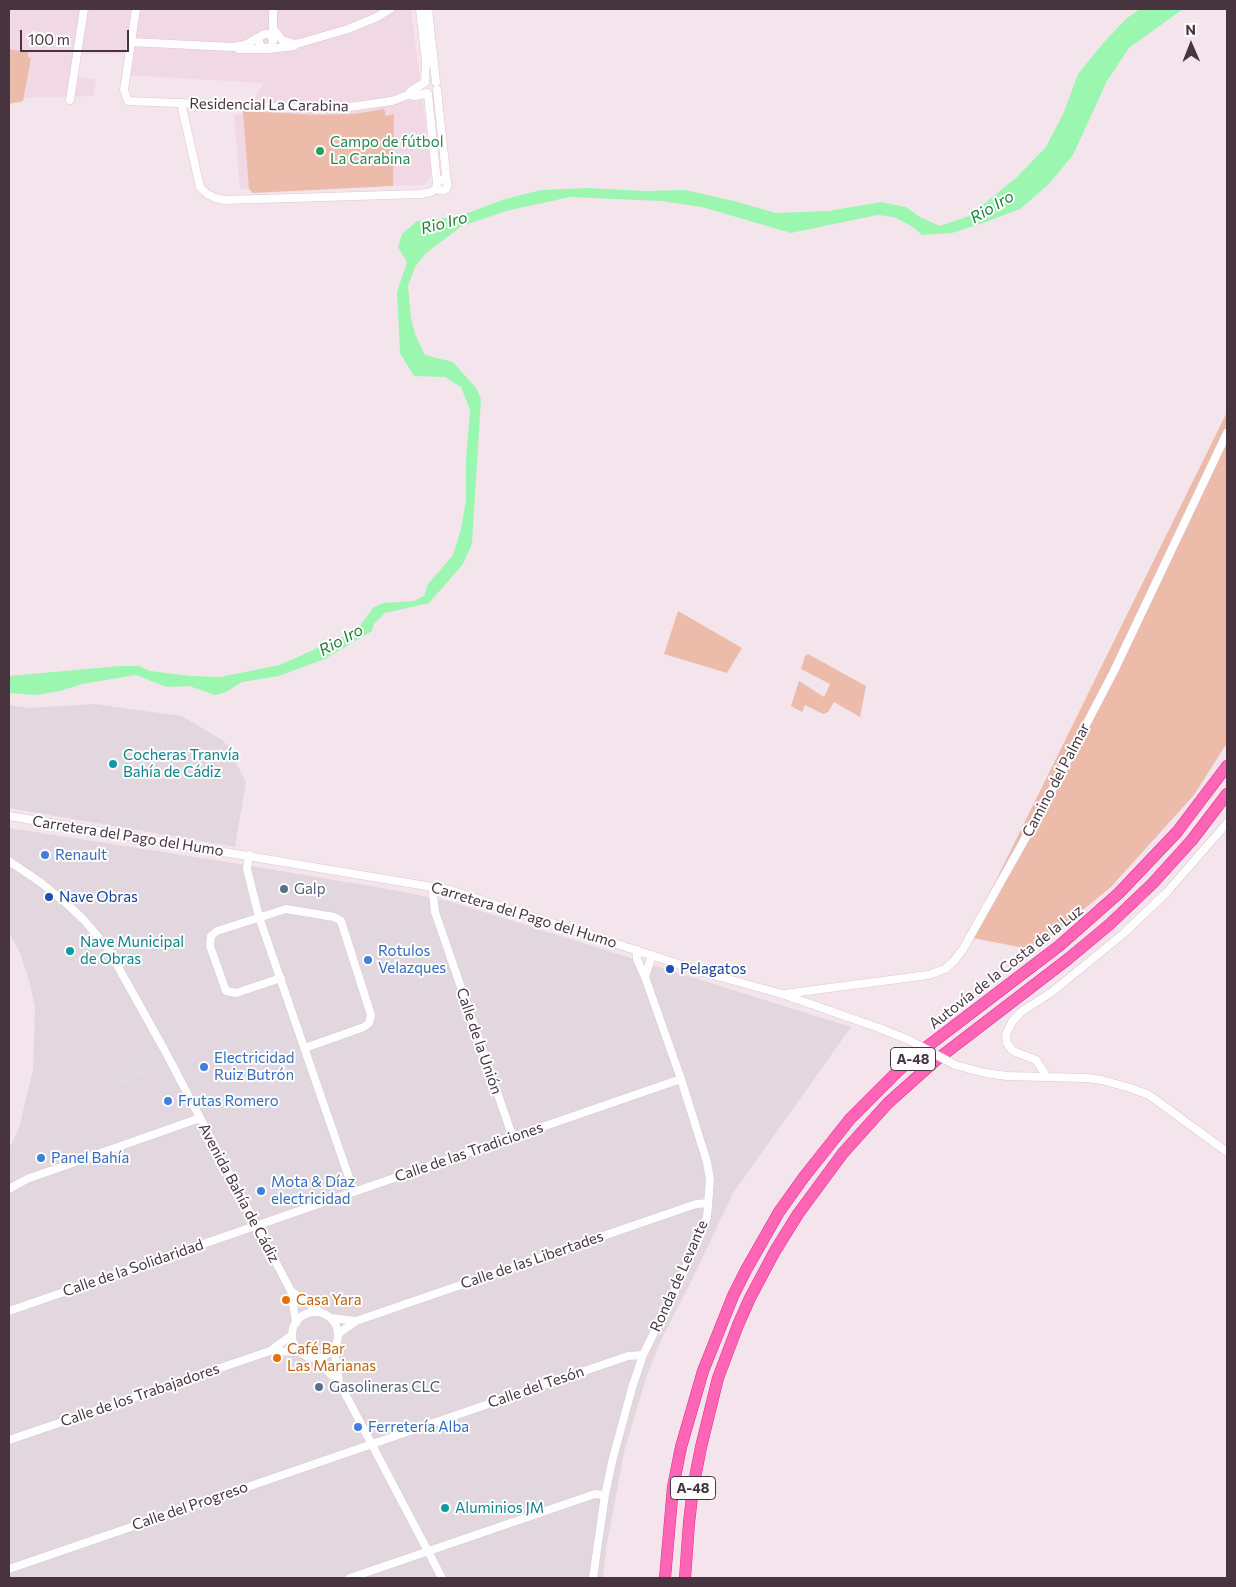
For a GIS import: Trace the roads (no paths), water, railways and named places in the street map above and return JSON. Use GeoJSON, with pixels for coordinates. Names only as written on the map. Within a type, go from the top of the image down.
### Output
{"type":"FeatureCollection","features":[{"type":"Feature","properties":{"kind":"highway","name":"Autovía de la Costa de la Luz"},"geometry":{"type":"LineString","coordinates":[[665,1578],[673,1487],[685,1429],[702,1371],[729,1305],[746,1270],[779,1212],[850,1119],[898,1071],[1058,946],[1119,894],[1177,832],[1227,766]]}},
{"type":"Feature","properties":{"kind":"highway","name":"Autovía de la Costa de la Luz"},"geometry":{"type":"LineString","coordinates":[[685,1578],[688,1523],[693,1488],[703,1437],[718,1378],[750,1298],[775,1251],[798,1214],[843,1153],[888,1103],[935,1061],[1068,959],[1110,924],[1153,883],[1192,840],[1227,794]]}},
{"type":"Feature","properties":{"kind":"street"},"geometry":{"type":"LineString","coordinates":[[70,100],[84,9]]}},
{"type":"Feature","properties":{"kind":"street"},"geometry":{"type":"LineString","coordinates":[[136,9],[130,42],[233,47],[245,45],[260,36],[269,34],[294,44],[300,43],[348,29],[377,17],[390,9]]}},
{"type":"Feature","properties":{"kind":"street"},"geometry":{"type":"LineString","coordinates":[[267,49],[272,46],[273,9]]}},
{"type":"Feature","properties":{"kind":"street"},"geometry":{"type":"LineString","coordinates":[[421,9],[426,62],[424,90],[427,93],[437,186]]}},
{"type":"Feature","properties":{"kind":"street"},"geometry":{"type":"LineString","coordinates":[[421,9],[437,86],[447,183],[447,187],[444,190],[437,186]]}},
{"type":"Feature","properties":{"kind":"street"},"geometry":{"type":"LineString","coordinates":[[267,49],[259,45],[260,36],[273,19]]}},
{"type":"Feature","properties":{"kind":"street","name":"Residencial La Carabina"},"geometry":{"type":"LineString","coordinates":[[130,42],[124,90],[128,101],[342,108],[375,104],[408,95],[415,96],[427,93]]}},
{"type":"Feature","properties":{"kind":"street"},"geometry":{"type":"LineString","coordinates":[[233,47],[236,49],[267,49],[295,46],[300,43]]}},
{"type":"Feature","properties":{"kind":"street"},"geometry":{"type":"LineString","coordinates":[[424,82],[431,79],[437,86]]}},
{"type":"Feature","properties":{"kind":"street","name":"Residencial La Carabina"},"geometry":{"type":"LineString","coordinates":[[408,95],[424,82]]}},
{"type":"Feature","properties":{"kind":"street"},"geometry":{"type":"LineString","coordinates":[[427,93],[433,93],[437,86]]}},
{"type":"Feature","properties":{"kind":"street"},"geometry":{"type":"LineString","coordinates":[[181,103],[200,187],[215,198],[225,200],[421,194],[431,192],[437,186]]}},
{"type":"Feature","properties":{"kind":"street","name":"Camino del Palmar"},"geometry":{"type":"LineString","coordinates":[[782,994],[928,975],[945,970],[954,961],[1025,839],[1114,671],[1227,433]]}},
{"type":"Feature","properties":{"kind":"street","name":"Carretera del Pago del Humo"},"geometry":{"type":"LineString","coordinates":[[9,816],[434,887],[465,894],[652,955],[782,994],[909,1040],[955,1065],[985,1074],[1045,1077]]}},
{"type":"Feature","properties":{"kind":"street"},"geometry":{"type":"LineString","coordinates":[[1227,823],[1166,892],[1123,934],[1052,992],[1021,1012],[1012,1022],[1006,1034],[1007,1043],[1013,1051],[1036,1060],[1045,1077],[1102,1080],[1143,1092],[1227,1152]]}},
{"type":"Feature","properties":{"kind":"street"},"geometry":{"type":"LineString","coordinates":[[249,856],[247,869],[259,917],[354,1192]]}},
{"type":"Feature","properties":{"kind":"street","name":"Avenida Bahía de Cádiz"},"geometry":{"type":"LineString","coordinates":[[9,861],[40,882],[67,904],[107,947],[142,1009],[291,1291],[296,1322]]}},
{"type":"Feature","properties":{"kind":"street","name":"Calle de la Unión"},"geometry":{"type":"LineString","coordinates":[[434,887],[435,912],[513,1138]]}},
{"type":"Feature","properties":{"kind":"street"},"geometry":{"type":"LineString","coordinates":[[281,978],[236,993],[226,991],[210,946],[210,939],[214,933],[281,910],[292,909],[334,917],[343,925],[371,1015],[369,1023],[364,1027],[305,1048]]}},
{"type":"Feature","properties":{"kind":"street"},"geometry":{"type":"LineString","coordinates":[[637,950],[637,959],[649,963]]}},
{"type":"Feature","properties":{"kind":"street"},"geometry":{"type":"LineString","coordinates":[[645,977],[652,955]]}},
{"type":"Feature","properties":{"kind":"street","name":"Ronda de Levante"},"geometry":{"type":"LineString","coordinates":[[593,1578],[605,1495],[632,1388],[644,1355],[702,1231],[707,1217],[710,1180],[707,1162],[681,1079],[637,959]]}},
{"type":"Feature","properties":{"kind":"street","name":"Calle de las Tradiciones"},"geometry":{"type":"LineString","coordinates":[[257,1226],[681,1079]]}},
{"type":"Feature","properties":{"kind":"street"},"geometry":{"type":"LineString","coordinates":[[9,1189],[27,1178],[200,1118]]}},
{"type":"Feature","properties":{"kind":"street","name":"Calle de las Libertades"},"geometry":{"type":"LineString","coordinates":[[338,1334],[356,1320],[686,1208],[708,1203]]}},
{"type":"Feature","properties":{"kind":"street","name":"Calle de la Solidaridad"},"geometry":{"type":"LineString","coordinates":[[9,1311],[257,1226]]}},
{"type":"Feature","properties":{"kind":"street","name":"Avenida Bahía de Cádiz"},"geometry":{"type":"LineString","coordinates":[[291,1291],[320,1312]]}},
{"type":"Feature","properties":{"kind":"street"},"geometry":{"type":"LineString","coordinates":[[334,1348],[328,1354],[321,1357],[313,1357],[300,1352],[292,1336],[296,1322],[307,1313],[320,1312],[332,1318],[336,1324],[338,1334],[334,1348],[339,1382]]}},
{"type":"Feature","properties":{"kind":"street","name":"Calle de las Libertades"},"geometry":{"type":"LineString","coordinates":[[332,1318],[356,1320]]}},
{"type":"Feature","properties":{"kind":"street","name":"Calle de los Trabajadores"},"geometry":{"type":"LineString","coordinates":[[9,1440],[270,1351],[292,1336]]}},
{"type":"Feature","properties":{"kind":"street","name":"Calle de los Trabajadores"},"geometry":{"type":"LineString","coordinates":[[270,1351],[300,1352]]}},
{"type":"Feature","properties":{"kind":"street","name":"Calle del Tesón"},"geometry":{"type":"LineString","coordinates":[[372,1444],[628,1356],[644,1355]]}},
{"type":"Feature","properties":{"kind":"street"},"geometry":{"type":"LineString","coordinates":[[313,1357],[339,1382],[442,1578]]}},
{"type":"Feature","properties":{"kind":"street","name":"Calle del Progreso"},"geometry":{"type":"LineString","coordinates":[[9,1569],[372,1444]]}},
{"type":"Feature","properties":{"kind":"street"},"geometry":{"type":"LineString","coordinates":[[350,1578],[595,1494],[605,1495]]}},
{"type":"Feature","properties":{"kind":"water","name":"Rio Iro"},"geometry":{"type":"Polygon","coordinates":[[[1140,9],[1183,9],[1129,48],[1107,81],[1073,155],[1049,184],[1020,209],[952,233],[922,235],[913,227],[894,217],[877,215],[791,233],[702,207],[660,201],[570,197],[506,211],[462,226],[426,253],[415,267],[408,286],[411,318],[415,334],[425,355],[453,362],[476,388],[481,399],[472,544],[463,564],[429,603],[385,613],[374,624],[372,631],[325,659],[279,676],[242,682],[226,692],[215,695],[189,686],[167,687],[136,675],[82,684],[60,691],[36,695],[9,693],[9,676],[139,666],[150,671],[220,677],[280,665],[357,630],[373,608],[383,603],[414,601],[424,596],[428,584],[453,555],[461,529],[466,500],[466,461],[470,410],[461,387],[445,377],[414,376],[400,353],[397,292],[407,262],[398,247],[402,234],[417,221],[457,217],[502,200],[541,190],[589,188],[644,191],[685,190],[776,213],[828,211],[881,202],[906,207],[920,217],[940,226],[969,216],[1017,177],[1046,147],[1064,112],[1078,74],[1104,42],[1127,18],[1140,9]]]}},
{"type":"Feature","properties":{"kind":"place","name":"Campo de fútbol La Carabina"},"geometry":{"type":"Point","coordinates":[320,151]}},
{"type":"Feature","properties":{"kind":"place","name":"Cocheras Tranvía Bahía de Cádiz"},"geometry":{"type":"Point","coordinates":[113,764]}},
{"type":"Feature","properties":{"kind":"place","name":"Renault"},"geometry":{"type":"Point","coordinates":[45,855]}},
{"type":"Feature","properties":{"kind":"place","name":"Galp"},"geometry":{"type":"Point","coordinates":[284,889]}},
{"type":"Feature","properties":{"kind":"place","name":"Nave Obras"},"geometry":{"type":"Point","coordinates":[49,897]}},
{"type":"Feature","properties":{"kind":"place","name":"Nave Municipal de Obras"},"geometry":{"type":"Point","coordinates":[70,951]}},
{"type":"Feature","properties":{"kind":"place","name":"Rotulos Velazques"},"geometry":{"type":"Point","coordinates":[368,960]}},
{"type":"Feature","properties":{"kind":"place","name":"Pelagatos"},"geometry":{"type":"Point","coordinates":[670,969]}},
{"type":"Feature","properties":{"kind":"place","name":"Electricidad Ruiz Butrón"},"geometry":{"type":"Point","coordinates":[204,1067]}},
{"type":"Feature","properties":{"kind":"place","name":"Frutas Romero"},"geometry":{"type":"Point","coordinates":[168,1101]}},
{"type":"Feature","properties":{"kind":"place","name":"Panel Bahía"},"geometry":{"type":"Point","coordinates":[41,1158]}},
{"type":"Feature","properties":{"kind":"place","name":"Mota & Díaz electricidad"},"geometry":{"type":"Point","coordinates":[261,1191]}},
{"type":"Feature","properties":{"kind":"place","name":"Casa Yara"},"geometry":{"type":"Point","coordinates":[286,1300]}},
{"type":"Feature","properties":{"kind":"place","name":"Café Bar Las Marianas"},"geometry":{"type":"Point","coordinates":[277,1358]}},
{"type":"Feature","properties":{"kind":"place","name":"Gasolineras CLC"},"geometry":{"type":"Point","coordinates":[319,1387]}},
{"type":"Feature","properties":{"kind":"place","name":"Ferretería Alba"},"geometry":{"type":"Point","coordinates":[358,1427]}},
{"type":"Feature","properties":{"kind":"place","name":"Aluminios JM"},"geometry":{"type":"Point","coordinates":[445,1508]}}]}
